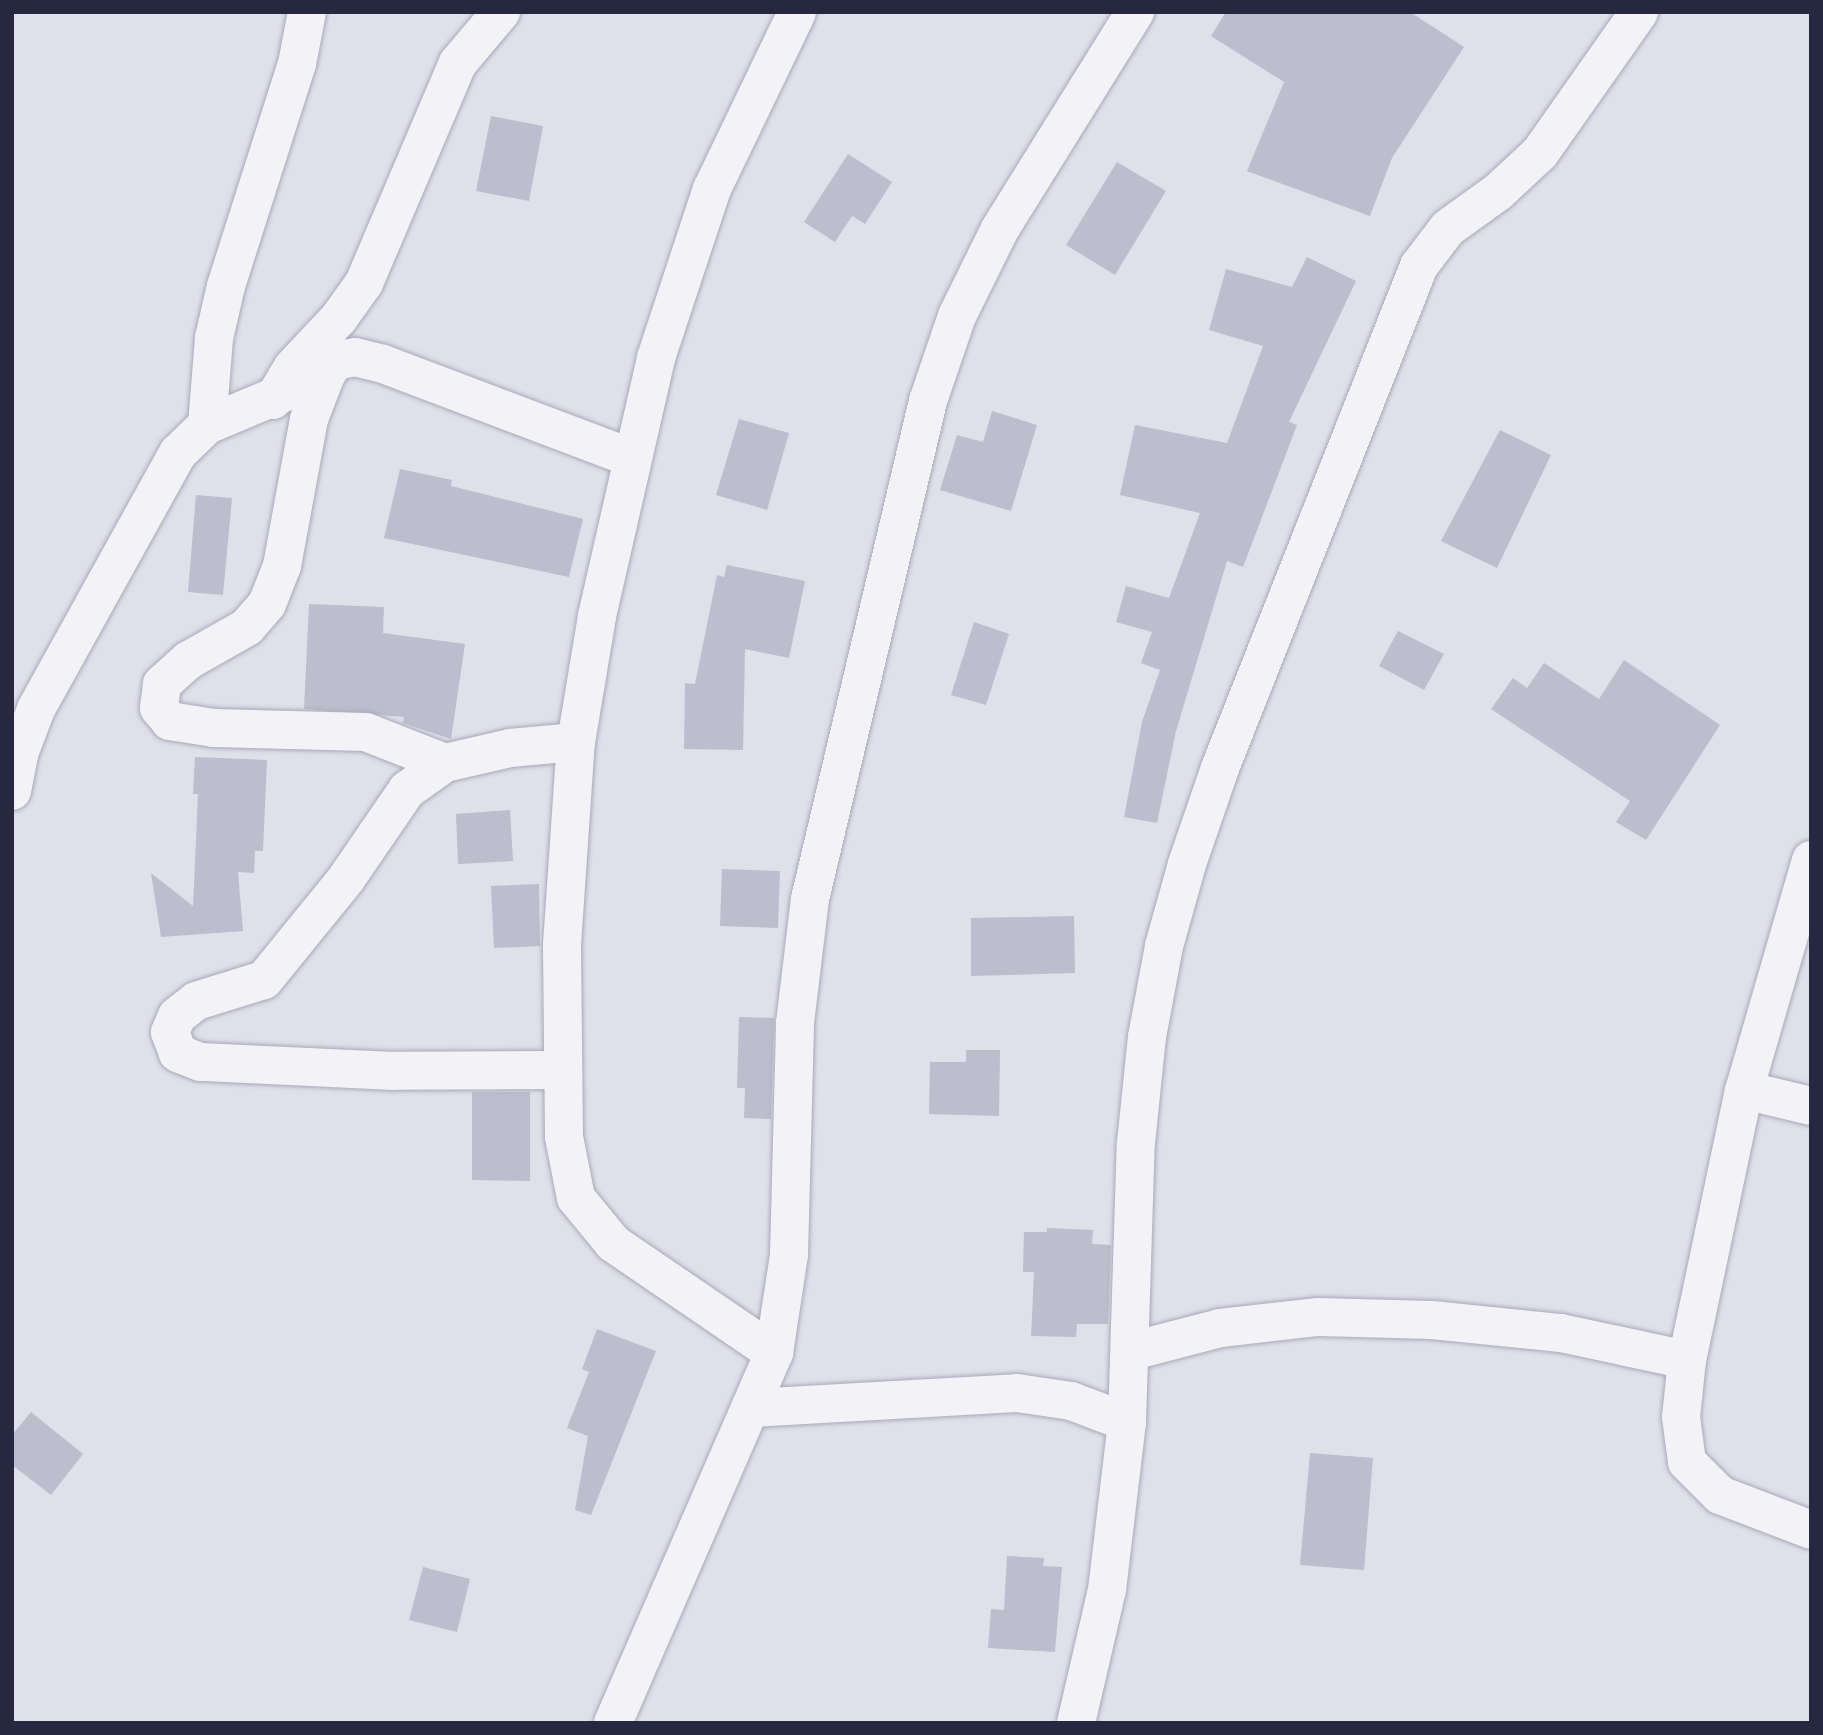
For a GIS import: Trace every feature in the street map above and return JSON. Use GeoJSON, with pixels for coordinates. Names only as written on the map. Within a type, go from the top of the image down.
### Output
{"type":"FeatureCollection","features":[{"type":"Feature","properties":{"kind":"street"},"geometry":{"type":"LineString","coordinates":[[207,425],[214,338],[223,299],[297,64],[307,12]]}},
{"type":"Feature","properties":{"kind":"street"},"geometry":{"type":"LineString","coordinates":[[273,400],[292,368],[339,318],[364,283],[453,75],[501,12]]}},
{"type":"Feature","properties":{"kind":"street"},"geometry":{"type":"LineString","coordinates":[[774,1353],[613,1243],[576,1199],[564,1137],[561,1070],[563,932],[576,742],[632,458],[677,286],[712,189],[796,12]]}},
{"type":"Feature","properties":{"kind":"street"},"geometry":{"type":"LineString","coordinates":[[613,1723],[774,1353],[789,1255],[795,1023],[810,899],[928,401],[957,316],[1000,229],[1135,12]]}},
{"type":"Feature","properties":{"kind":"street"},"geometry":{"type":"LineString","coordinates":[[1076,1723],[1107,1590],[1127,1422],[1132,1351],[1136,1143],[1147,1037],[1164,946],[1220,768],[1419,266],[1448,228],[1498,192],[1540,153],[1639,12]]}},
{"type":"Feature","properties":{"kind":"street"},"geometry":{"type":"LineString","coordinates":[[445,763],[366,732],[214,728],[170,721],[159,708],[162,684],[189,660],[247,627],[267,604],[282,566],[309,419],[326,375],[335,361],[355,357],[383,364],[632,458]]}},
{"type":"Feature","properties":{"kind":"street"},"geometry":{"type":"LineString","coordinates":[[12,792],[19,754],[36,709],[177,453],[207,425],[273,400],[326,375]]}},
{"type":"Feature","properties":{"kind":"street"},"geometry":{"type":"LineString","coordinates":[[561,1070],[394,1071],[201,1062],[177,1053],[170,1032],[177,1016],[196,1002],[264,980],[346,879],[407,790],[445,763],[510,748],[576,742]]}},
{"type":"Feature","properties":{"kind":"street"},"geometry":{"type":"LineString","coordinates":[[1811,860],[1744,1090],[1688,1360],[1681,1417],[1688,1462],[1720,1495],[1811,1530]]}},
{"type":"Feature","properties":{"kind":"street"},"geometry":{"type":"LineString","coordinates":[[1744,1090],[1811,1106]]}},
{"type":"Feature","properties":{"kind":"street"},"geometry":{"type":"LineString","coordinates":[[1132,1351],[1220,1328],[1318,1317],[1433,1320],[1561,1333],[1688,1360]]}},
{"type":"Feature","properties":{"kind":"street"},"geometry":{"type":"LineString","coordinates":[[751,1408],[1017,1393],[1072,1402],[1127,1422]]}},
{"type":"Feature","properties":{"kind":"building"},"geometry":{"type":"Polygon","coordinates":[[[1226,12],[1410,12],[1464,47],[1392,158],[1370,216],[1247,171],[1284,82],[1211,36],[1226,12]]]}},
{"type":"Feature","properties":{"kind":"building"},"geometry":{"type":"Polygon","coordinates":[[[491,116],[543,126],[529,201],[476,191],[491,116]]]}},
{"type":"Feature","properties":{"kind":"building"},"geometry":{"type":"Polygon","coordinates":[[[848,154],[892,182],[865,224],[852,216],[835,242],[804,222],[848,154]]]}},
{"type":"Feature","properties":{"kind":"building"},"geometry":{"type":"Polygon","coordinates":[[[1117,162],[1166,191],[1115,275],[1066,245],[1117,162]]]}},
{"type":"Feature","properties":{"kind":"building"},"geometry":{"type":"Polygon","coordinates":[[[1307,257],[1356,281],[1289,422],[1297,425],[1243,567],[1227,561],[1176,731],[1157,823],[1124,817],[1142,722],[1160,670],[1141,663],[1152,632],[1116,622],[1126,586],[1169,598],[1200,513],[1120,495],[1135,425],[1227,443],[1263,346],[1209,330],[1226,269],[1292,287],[1307,257]]]}},
{"type":"Feature","properties":{"kind":"building"},"geometry":{"type":"Polygon","coordinates":[[[992,411],[1037,425],[1011,511],[940,490],[957,435],[983,442],[992,411]]]}},
{"type":"Feature","properties":{"kind":"building"},"geometry":{"type":"Polygon","coordinates":[[[739,419],[789,433],[767,510],[716,495],[739,419]]]}},
{"type":"Feature","properties":{"kind":"building"},"geometry":{"type":"Polygon","coordinates":[[[1500,430],[1551,455],[1497,568],[1441,541],[1500,430]]]}},
{"type":"Feature","properties":{"kind":"building"},"geometry":{"type":"Polygon","coordinates":[[[400,469],[452,480],[451,486],[583,519],[569,577],[384,538],[400,469]]]}},
{"type":"Feature","properties":{"kind":"building"},"geometry":{"type":"Polygon","coordinates":[[[196,495],[232,498],[223,595],[188,592],[196,495]]]}},
{"type":"Feature","properties":{"kind":"building"},"geometry":{"type":"Polygon","coordinates":[[[727,565],[805,581],[789,658],[745,649],[743,750],[684,749],[685,683],[695,684],[717,575],[724,577],[727,565]]]}},
{"type":"Feature","properties":{"kind":"building"},"geometry":{"type":"Polygon","coordinates":[[[309,604],[384,607],[383,633],[465,644],[451,739],[403,723],[404,717],[304,709],[309,604]]]}},
{"type":"Feature","properties":{"kind":"building"},"geometry":{"type":"Polygon","coordinates":[[[974,622],[1009,634],[986,705],[951,695],[974,622]]]}},
{"type":"Feature","properties":{"kind":"building"},"geometry":{"type":"Polygon","coordinates":[[[1398,631],[1444,654],[1424,690],[1379,666],[1398,631]]]}},
{"type":"Feature","properties":{"kind":"building"},"geometry":{"type":"Polygon","coordinates":[[[1624,660],[1720,725],[1646,840],[1616,822],[1630,801],[1491,709],[1513,678],[1527,688],[1544,663],[1599,699],[1624,660]]]}},
{"type":"Feature","properties":{"kind":"building"},"geometry":{"type":"Polygon","coordinates":[[[195,757],[267,760],[263,851],[255,851],[254,873],[238,872],[243,931],[161,937],[151,873],[193,906],[198,794],[193,794],[195,757]]]}},
{"type":"Feature","properties":{"kind":"building"},"geometry":{"type":"Polygon","coordinates":[[[510,810],[513,861],[458,864],[456,814],[510,810]]]}},
{"type":"Feature","properties":{"kind":"building"},"geometry":{"type":"Polygon","coordinates":[[[722,869],[780,871],[778,928],[720,926],[722,869]]]}},
{"type":"Feature","properties":{"kind":"building"},"geometry":{"type":"Polygon","coordinates":[[[539,884],[540,946],[494,948],[491,886],[539,884]]]}},
{"type":"Feature","properties":{"kind":"building"},"geometry":{"type":"Polygon","coordinates":[[[1074,916],[1075,973],[971,976],[971,918],[1074,916]]]}},
{"type":"Feature","properties":{"kind":"building"},"geometry":{"type":"Polygon","coordinates":[[[739,1017],[774,1018],[771,1119],[744,1118],[745,1088],[737,1088],[739,1017]]]}},
{"type":"Feature","properties":{"kind":"building"},"geometry":{"type":"Polygon","coordinates":[[[966,1050],[1000,1050],[999,1116],[929,1114],[930,1062],[966,1062],[966,1050]]]}},
{"type":"Feature","properties":{"kind":"building"},"geometry":{"type":"Polygon","coordinates":[[[472,1092],[530,1092],[530,1181],[472,1180],[472,1092]]]}},
{"type":"Feature","properties":{"kind":"building"},"geometry":{"type":"Polygon","coordinates":[[[1047,1228],[1093,1230],[1092,1244],[1111,1245],[1108,1324],[1077,1324],[1076,1337],[1031,1336],[1034,1272],[1023,1272],[1024,1232],[1047,1232],[1047,1228]]]}},
{"type":"Feature","properties":{"kind":"building"},"geometry":{"type":"Polygon","coordinates":[[[597,1329],[656,1351],[591,1515],[575,1510],[588,1436],[567,1428],[589,1372],[582,1369],[597,1329]]]}},
{"type":"Feature","properties":{"kind":"building"},"geometry":{"type":"Polygon","coordinates":[[[31,1412],[83,1454],[51,1495],[12,1465],[12,1435],[31,1412]]]}},
{"type":"Feature","properties":{"kind":"building"},"geometry":{"type":"Polygon","coordinates":[[[1310,1453],[1373,1458],[1364,1570],[1300,1565],[1310,1453]]]}},
{"type":"Feature","properties":{"kind":"building"},"geometry":{"type":"Polygon","coordinates":[[[1007,1556],[1044,1558],[1043,1566],[1062,1567],[1055,1652],[988,1648],[991,1609],[1004,1610],[1007,1556]]]}},
{"type":"Feature","properties":{"kind":"building"},"geometry":{"type":"Polygon","coordinates":[[[423,1567],[470,1579],[457,1632],[409,1620],[423,1567]]]}}]}
